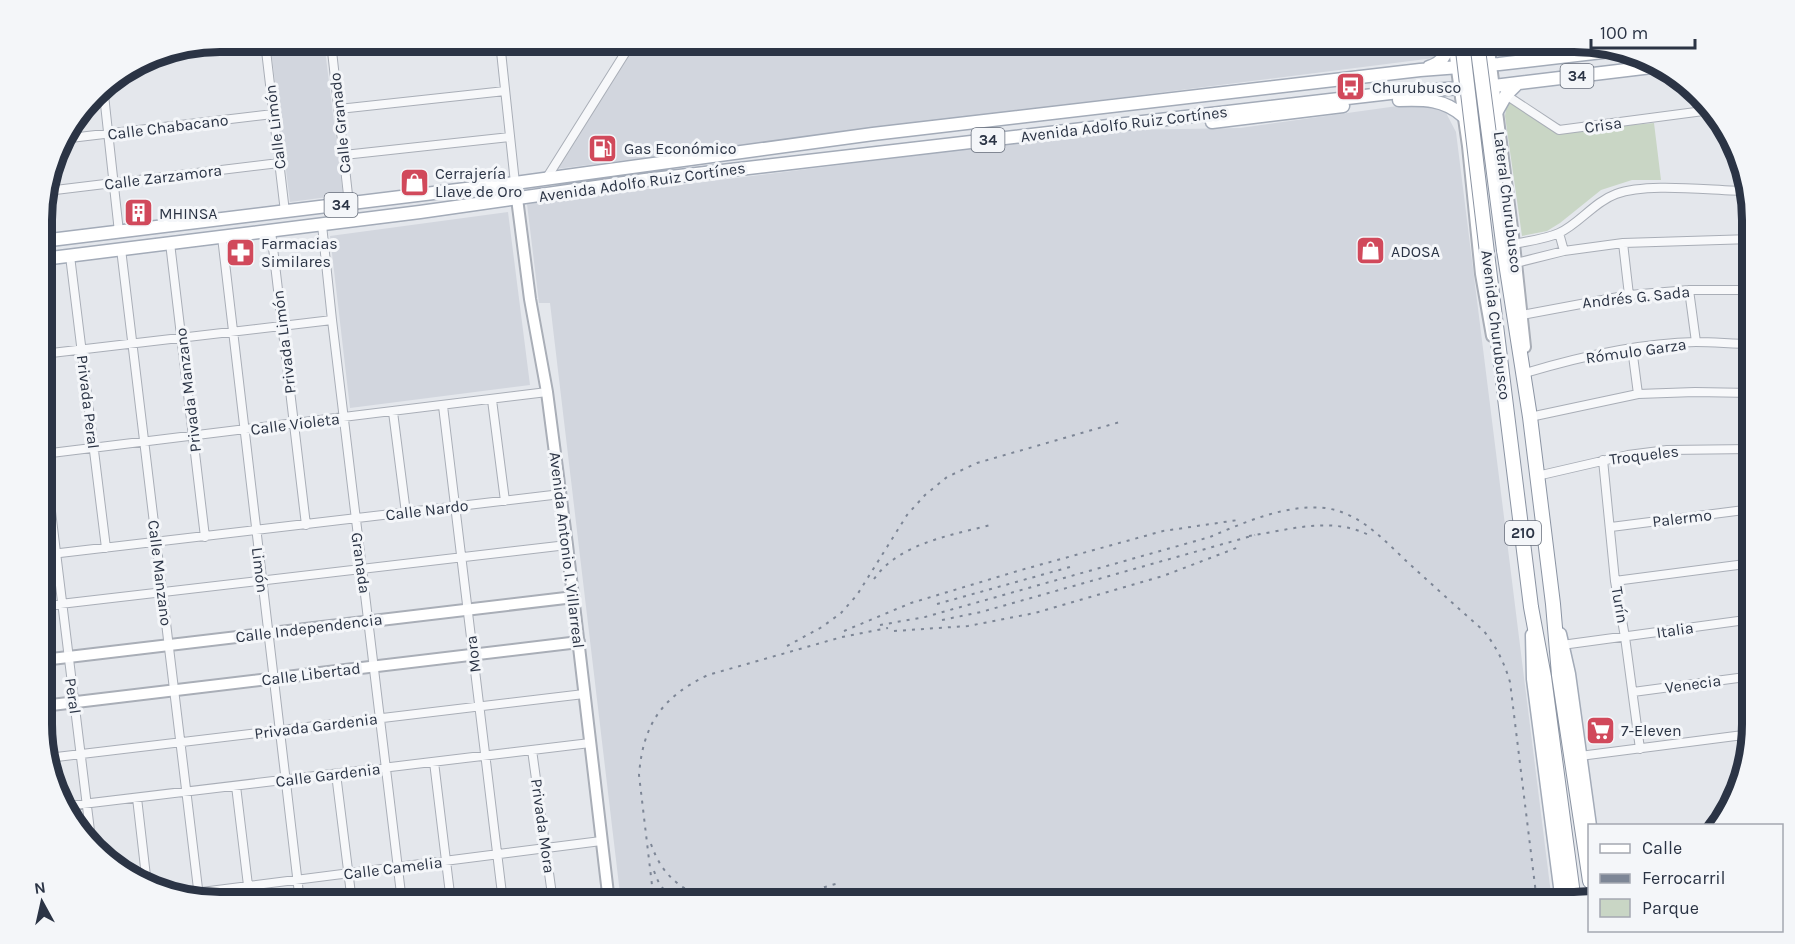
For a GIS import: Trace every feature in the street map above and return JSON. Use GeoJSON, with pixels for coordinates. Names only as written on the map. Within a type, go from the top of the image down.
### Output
{"type":"FeatureCollection","features":[{"type":"Feature","properties":{"kind":"highway","name":"Avenida Churubusco"},"geometry":{"type":"LineString","coordinates":[[1463,52],[1532,607],[1548,706],[1573,891]]}},
{"type":"Feature","properties":{"kind":"highway","name":"Avenida Churubusco"},"geometry":{"type":"LineString","coordinates":[[1479,52],[1509,247],[1521,368],[1530,417],[1553,604],[1559,675],[1588,868]]}},
{"type":"Feature","properties":{"kind":"main road"},"geometry":{"type":"LineString","coordinates":[[1420,70],[1436,65],[1447,52]]}},
{"type":"Feature","properties":{"kind":"main road","name":"Avenida Adolfo Ruiz Cortínes"},"geometry":{"type":"LineString","coordinates":[[546,179],[873,134],[1420,70],[1590,53]]}},
{"type":"Feature","properties":{"kind":"main road","name":"Avenida Adolfo Ruiz Cortínes"},"geometry":{"type":"LineString","coordinates":[[518,199],[657,178],[1398,92],[1517,84],[1644,68]]}},
{"type":"Feature","properties":{"kind":"main road"},"geometry":{"type":"LineString","coordinates":[[1497,111],[1506,95],[1517,84]]}},
{"type":"Feature","properties":{"kind":"main road"},"geometry":{"type":"LineString","coordinates":[[1142,122],[1208,123],[1415,99],[1445,103],[1463,116]]}},
{"type":"Feature","properties":{"kind":"main road","name":"34"},"geometry":{"type":"LineString","coordinates":[[53,241],[546,179]]}},
{"type":"Feature","properties":{"kind":"main road","name":"34"},"geometry":{"type":"LineString","coordinates":[[53,258],[518,199]]}},
{"type":"Feature","properties":{"kind":"main road","name":"Avenida Churubusco"},"geometry":{"type":"LineString","coordinates":[[1553,604],[1569,674],[1590,824]]}},
{"type":"Feature","properties":{"kind":"main road","name":"Avenida Churubusco"},"geometry":{"type":"LineString","coordinates":[[1532,607],[1533,679],[1561,891]]}},
{"type":"Feature","properties":{"kind":"street","name":"Lateral Churubusco"},"geometry":{"type":"LineString","coordinates":[[1455,52],[1487,316],[1500,359]]}},
{"type":"Feature","properties":{"kind":"street","name":"Lateral Churubusco"},"geometry":{"type":"LineString","coordinates":[[1489,52],[1509,247],[1516,263],[1522,315],[1525,350],[1521,368]]}},
{"type":"Feature","properties":{"kind":"street"},"geometry":{"type":"LineString","coordinates":[[1547,52],[1547,58]]}},
{"type":"Feature","properties":{"kind":"street","name":"Calle Limón"},"geometry":{"type":"LineString","coordinates":[[266,53],[285,212]]}},
{"type":"Feature","properties":{"kind":"street","name":"Calle Granado"},"geometry":{"type":"LineString","coordinates":[[332,53],[349,204]]}},
{"type":"Feature","properties":{"kind":"street"},"geometry":{"type":"LineString","coordinates":[[501,53],[515,183]]}},
{"type":"Feature","properties":{"kind":"street"},"geometry":{"type":"LineString","coordinates":[[546,179],[625,53]]}},
{"type":"Feature","properties":{"kind":"street"},"geometry":{"type":"LineString","coordinates":[[339,109],[506,91]]}},
{"type":"Feature","properties":{"kind":"street","name":"Crisa"},"geometry":{"type":"LineString","coordinates":[[1506,95],[1559,130],[1702,111]]}},
{"type":"Feature","properties":{"kind":"street"},"geometry":{"type":"LineString","coordinates":[[104,100],[119,232]]}},
{"type":"Feature","properties":{"kind":"street","name":"Calle Chabacano"},"geometry":{"type":"LineString","coordinates":[[75,138],[273,114]]}},
{"type":"Feature","properties":{"kind":"street"},"geometry":{"type":"LineString","coordinates":[[344,154],[510,137]]}},
{"type":"Feature","properties":{"kind":"street","name":"Calle Zarzamora"},"geometry":{"type":"LineString","coordinates":[[56,190],[279,163]]}},
{"type":"Feature","properties":{"kind":"street","name":"Avenida Antonio I. Villarreal"},"geometry":{"type":"LineString","coordinates":[[515,183],[530,299],[547,392],[561,494],[608,892]]}},
{"type":"Feature","properties":{"kind":"street"},"geometry":{"type":"LineString","coordinates":[[1509,247],[1559,233],[1602,201],[1630,190],[1740,191]]}},
{"type":"Feature","properties":{"kind":"street","name":"Granada"},"geometry":{"type":"LineString","coordinates":[[322,225],[401,892]]}},
{"type":"Feature","properties":{"kind":"street","name":"Privada Limón"},"geometry":{"type":"LineString","coordinates":[[271,231],[306,525]]}},
{"type":"Feature","properties":{"kind":"street"},"geometry":{"type":"LineString","coordinates":[[1559,233],[1564,251]]}},
{"type":"Feature","properties":{"kind":"street","name":"Limón"},"geometry":{"type":"LineString","coordinates":[[222,237],[299,892]]}},
{"type":"Feature","properties":{"kind":"street"},"geometry":{"type":"LineString","coordinates":[[1516,263],[1564,251],[1623,243],[1743,239]]}},
{"type":"Feature","properties":{"kind":"street","name":"Privada Manzano"},"geometry":{"type":"LineString","coordinates":[[170,243],[205,537]]}},
{"type":"Feature","properties":{"kind":"street"},"geometry":{"type":"LineString","coordinates":[[1623,243],[1629,295]]}},
{"type":"Feature","properties":{"kind":"street","name":"Calle Manzano"},"geometry":{"type":"LineString","coordinates":[[121,249],[198,890]]}},
{"type":"Feature","properties":{"kind":"street","name":"Privada Peral"},"geometry":{"type":"LineString","coordinates":[[70,256],[106,548]]}},
{"type":"Feature","properties":{"kind":"street"},"geometry":{"type":"LineString","coordinates":[[1689,290],[1696,342]]}},
{"type":"Feature","properties":{"kind":"street","name":"Andrés G. Sada"},"geometry":{"type":"LineString","coordinates":[[1522,315],[1629,295],[1689,290],[1743,290]]}},
{"type":"Feature","properties":{"kind":"street"},"geometry":{"type":"LineString","coordinates":[[53,353],[332,320]]}},
{"type":"Feature","properties":{"kind":"street","name":"Rómulo Garza"},"geometry":{"type":"LineString","coordinates":[[1521,368],[1632,348],[1696,342],[1743,344]]}},
{"type":"Feature","properties":{"kind":"street"},"geometry":{"type":"LineString","coordinates":[[1632,348],[1638,394]]}},
{"type":"Feature","properties":{"kind":"street","name":"Calle Violeta"},"geometry":{"type":"LineString","coordinates":[[53,450],[94,448],[547,392]]}},
{"type":"Feature","properties":{"kind":"street"},"geometry":{"type":"LineString","coordinates":[[1530,417],[1638,394],[1743,393]]}},
{"type":"Feature","properties":{"kind":"street"},"geometry":{"type":"LineString","coordinates":[[492,400],[505,501]]}},
{"type":"Feature","properties":{"kind":"street","name":"Mora"},"geometry":{"type":"LineString","coordinates":[[443,406],[501,892]]}},
{"type":"Feature","properties":{"kind":"street"},"geometry":{"type":"LineString","coordinates":[[393,412],[406,513]]}},
{"type":"Feature","properties":{"kind":"street","name":"Troqueles"},"geometry":{"type":"LineString","coordinates":[[1537,476],[1628,455],[1668,450],[1743,449]]}},
{"type":"Feature","properties":{"kind":"street","name":"Turín"},"geometry":{"type":"LineString","coordinates":[[1603,460],[1615,581],[1640,749]]}},
{"type":"Feature","properties":{"kind":"street","name":"Calle Nardo"},"geometry":{"type":"LineString","coordinates":[[52,554],[561,494]]}},
{"type":"Feature","properties":{"kind":"street","name":"Palermo"},"geometry":{"type":"LineString","coordinates":[[1611,527],[1743,510]]}},
{"type":"Feature","properties":{"kind":"street","name":"Peral"},"geometry":{"type":"LineString","coordinates":[[52,525],[90,829]]}},
{"type":"Feature","properties":{"kind":"street"},"geometry":{"type":"LineString","coordinates":[[52,605],[567,545]]}},
{"type":"Feature","properties":{"kind":"street"},"geometry":{"type":"LineString","coordinates":[[1615,581],[1743,564]]}},
{"type":"Feature","properties":{"kind":"street","name":"Calle Independencia"},"geometry":{"type":"LineString","coordinates":[[52,659],[574,597]]}},
{"type":"Feature","properties":{"kind":"street","name":"Italia"},"geometry":{"type":"LineString","coordinates":[[1563,645],[1743,620]]}},
{"type":"Feature","properties":{"kind":"street","name":"Calle Libertad"},"geometry":{"type":"LineString","coordinates":[[52,705],[579,642]]}},
{"type":"Feature","properties":{"kind":"street","name":"Venecia"},"geometry":{"type":"LineString","coordinates":[[1633,692],[1743,677]]}},
{"type":"Feature","properties":{"kind":"street","name":"Privada Gardenia"},"geometry":{"type":"LineString","coordinates":[[56,757],[584,694]]}},
{"type":"Feature","properties":{"kind":"street"},"geometry":{"type":"LineString","coordinates":[[1580,756],[1742,736]]}},
{"type":"Feature","properties":{"kind":"street","name":"Calle Gardenia"},"geometry":{"type":"LineString","coordinates":[[74,805],[590,743]]}},
{"type":"Feature","properties":{"kind":"street","name":"Privada Mora"},"geometry":{"type":"LineString","coordinates":[[532,750],[552,892]]}},
{"type":"Feature","properties":{"kind":"street"},"geometry":{"type":"LineString","coordinates":[[434,762],[450,892]]}},
{"type":"Feature","properties":{"kind":"street"},"geometry":{"type":"LineString","coordinates":[[336,774],[351,892]]}},
{"type":"Feature","properties":{"kind":"street"},"geometry":{"type":"LineString","coordinates":[[236,786],[249,892]]}},
{"type":"Feature","properties":{"kind":"street"},"geometry":{"type":"LineString","coordinates":[[137,798],[146,874]]}},
{"type":"Feature","properties":{"kind":"street","name":"Calle Camelia"},"geometry":{"type":"LineString","coordinates":[[218,892],[601,841]]}},
{"type":"Feature","properties":{"kind":"shaded area"},"geometry":{"type":"Polygon","coordinates":[[[1439,52],[1434,58],[556,169],[629,53],[1439,52]]]}},
{"type":"Feature","properties":{"kind":"shaded area"},"geometry":{"type":"Polygon","coordinates":[[[271,53],[325,53],[343,195],[290,202],[271,53]]]}},
{"type":"Feature","properties":{"kind":"shaded area"},"geometry":{"type":"Polygon","coordinates":[[[1412,104],[1444,109],[1456,132],[1551,891],[620,892],[550,303],[539,303],[527,204],[1121,130],[1240,128],[1412,104]]]}},
{"type":"Feature","properties":{"kind":"shaded area"},"geometry":{"type":"Polygon","coordinates":[[[508,212],[530,385],[350,408],[330,236],[508,212]]]}},
{"type":"Feature","properties":{"kind":"green space"},"geometry":{"type":"Polygon","coordinates":[[[1507,101],[1554,132],[1654,123],[1661,180],[1632,180],[1601,190],[1547,231],[1522,236],[1505,116],[1507,101]]]}},
{"type":"Feature","properties":{"kind":"railway"},"geometry":{"type":"LineString","coordinates":[[787,646],[822,627],[841,613],[857,595],[907,515],[925,495],[947,477],[977,463],[1120,422]]}},
{"type":"Feature","properties":{"kind":"railway"},"geometry":{"type":"LineString","coordinates":[[880,625],[925,617],[1210,537],[1251,520],[1281,511],[1310,507],[1339,511],[1363,523],[1385,540],[1483,630],[1502,661],[1510,682],[1536,891]]}},
{"type":"Feature","properties":{"kind":"railway"},"geometry":{"type":"LineString","coordinates":[[844,631],[911,603],[1021,570],[1163,531],[1238,520]]}},
{"type":"Feature","properties":{"kind":"railway"},"geometry":{"type":"LineString","coordinates":[[874,579],[885,566],[913,548],[945,536],[994,524]]}},
{"type":"Feature","properties":{"kind":"railway"},"geometry":{"type":"LineString","coordinates":[[1249,536],[1327,525],[1358,530],[1372,537]]}},
{"type":"Feature","properties":{"kind":"railway"},"geometry":{"type":"LineString","coordinates":[[942,620],[981,612],[1255,535]]}},
{"type":"Feature","properties":{"kind":"railway"},"geometry":{"type":"LineString","coordinates":[[894,631],[968,626],[1035,613],[1163,576],[1239,547]]}},
{"type":"Feature","properties":{"kind":"railway"},"geometry":{"type":"LineString","coordinates":[[937,604],[1070,567]]}},
{"type":"Feature","properties":{"kind":"railway"},"geometry":{"type":"LineString","coordinates":[[653,892],[639,775],[641,757],[650,727],[667,703],[678,693],[708,675],[842,637],[888,628]]}},
{"type":"Feature","properties":{"kind":"railway"},"geometry":{"type":"LineString","coordinates":[[651,844],[655,855],[667,873],[689,892]]}},
{"type":"Feature","properties":{"kind":"railway"},"geometry":{"type":"LineString","coordinates":[[654,871],[665,892]]}},
{"type":"Feature","properties":{"kind":"railway"},"geometry":{"type":"LineString","coordinates":[[809,892],[839,883]]}},
{"type":"Feature","properties":{"kind":"place","name":"Churubusco"},"geometry":{"type":"Point","coordinates":[1351,87]}},
{"type":"Feature","properties":{"kind":"place","name":"Gas Económico"},"geometry":{"type":"Point","coordinates":[603,148]}},
{"type":"Feature","properties":{"kind":"place","name":"Cerrajería Llave de Oro"},"geometry":{"type":"Point","coordinates":[414,182]}},
{"type":"Feature","properties":{"kind":"place","name":"MHINSA"},"geometry":{"type":"Point","coordinates":[138,213]}},
{"type":"Feature","properties":{"kind":"place","name":"ADOSA"},"geometry":{"type":"Point","coordinates":[1370,251]}},
{"type":"Feature","properties":{"kind":"place","name":"Farmacias Similares"},"geometry":{"type":"Point","coordinates":[240,252]}},
{"type":"Feature","properties":{"kind":"place","name":"7-Eleven"},"geometry":{"type":"Point","coordinates":[1600,730]}}]}
